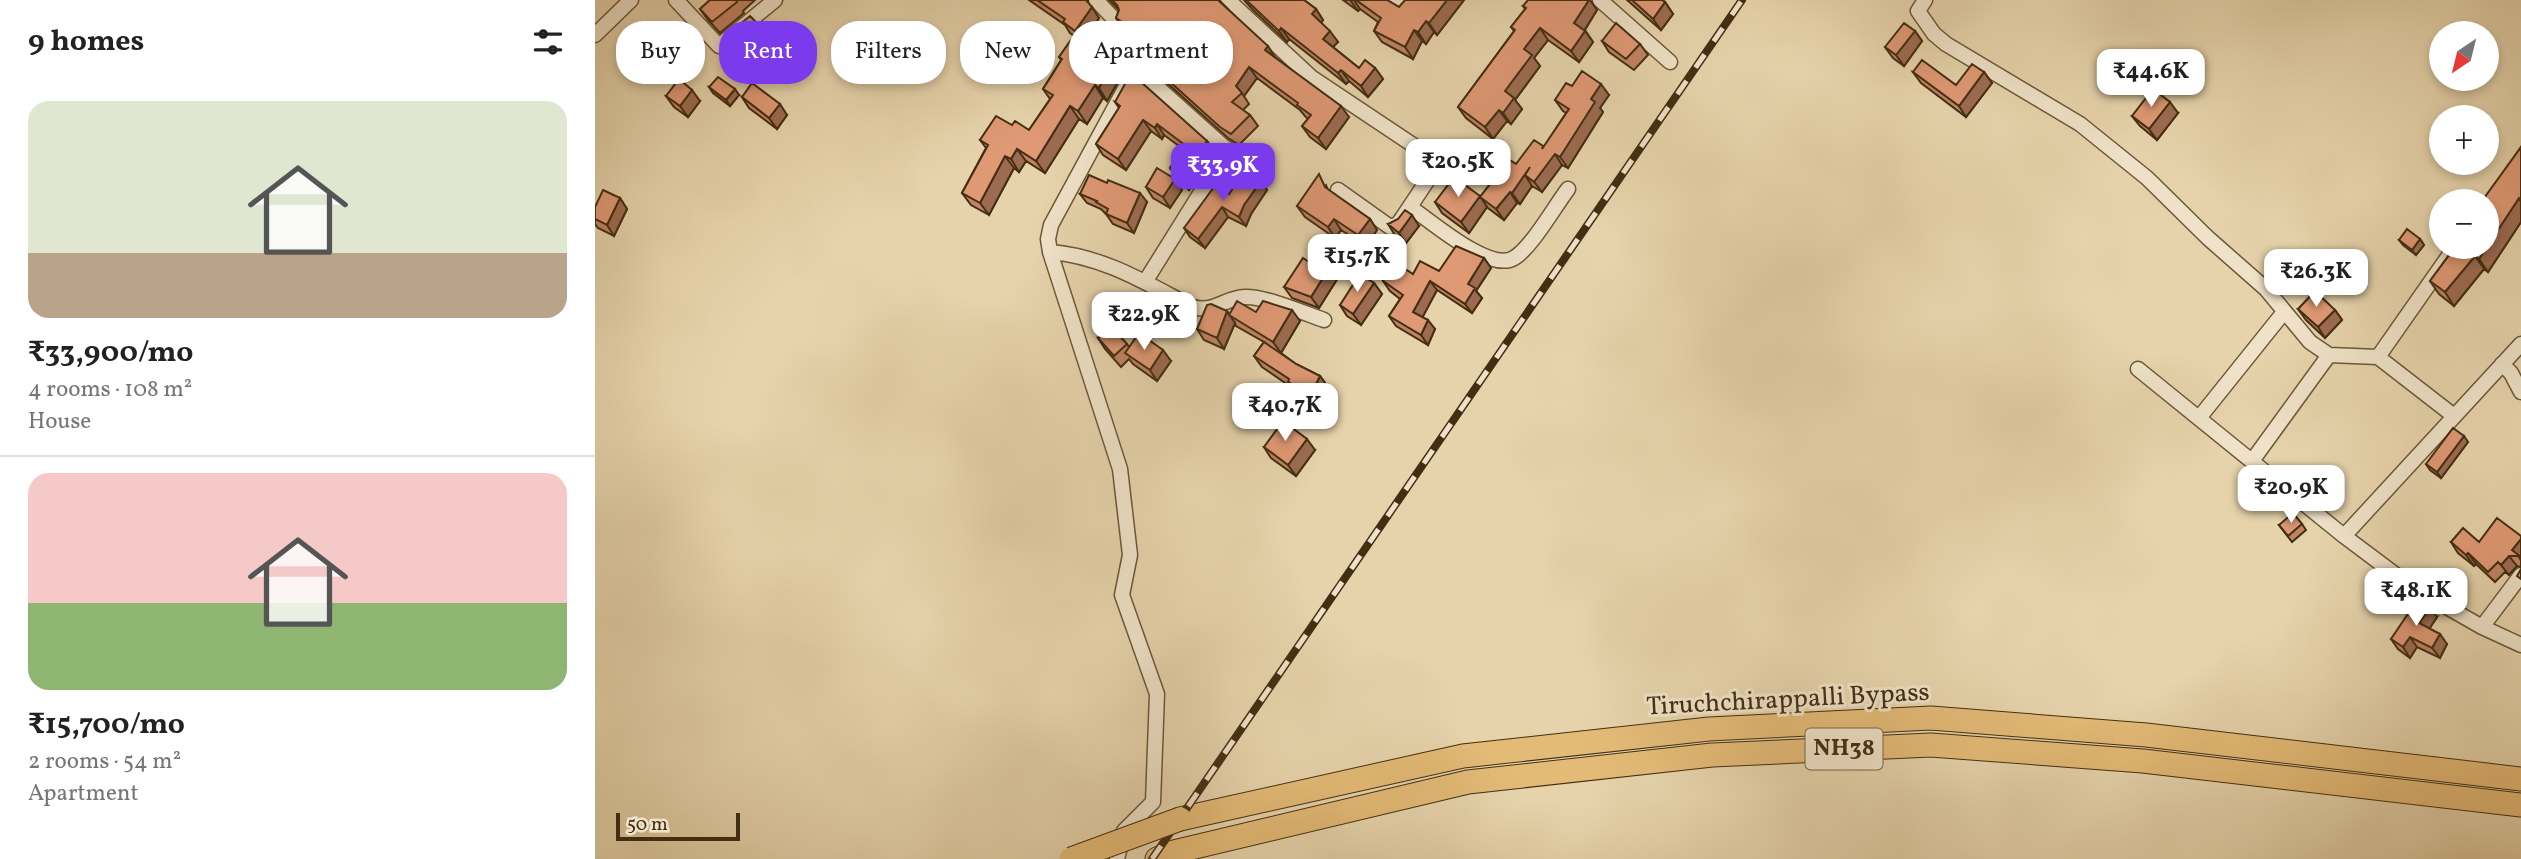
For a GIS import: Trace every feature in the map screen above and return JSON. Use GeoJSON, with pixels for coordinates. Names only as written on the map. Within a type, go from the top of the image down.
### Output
{"type":"FeatureCollection","features":[{"type":"Feature","properties":{"kind":"highway","name":"Tiruchchirappalli Bypass"},"geometry":{"type":"LineString","coordinates":[[1071,859],[1180,819],[1463,756],[1709,729],[1931,718],[2146,735],[2521,779]]}},
{"type":"Feature","properties":{"kind":"highway","name":"Tiruchchirappalli Bypass"},"geometry":{"type":"LineString","coordinates":[[1165,856],[1468,782],[1712,755],[1931,745],[2143,761],[2521,805]]}},
{"type":"Feature","properties":{"kind":"street"},"geometry":{"type":"LineString","coordinates":[[595,35],[631,0]]}},
{"type":"Feature","properties":{"kind":"street"},"geometry":{"type":"LineString","coordinates":[[676,0],[719,46],[775,0]]}},
{"type":"Feature","properties":{"kind":"street"},"geometry":{"type":"LineString","coordinates":[[1096,0],[1116,21]]}},
{"type":"Feature","properties":{"kind":"street"},"geometry":{"type":"LineString","coordinates":[[1228,0],[1311,77],[1431,157],[1436,163],[1435,169],[1398,224],[1390,227],[1338,190]]}},
{"type":"Feature","properties":{"kind":"street"},"geometry":{"type":"LineString","coordinates":[[1600,0],[1670,62]]}},
{"type":"Feature","properties":{"kind":"street"},"geometry":{"type":"LineString","coordinates":[[1925,0],[1918,11],[1934,34],[1946,44],[2080,124],[2147,178],[2208,238],[2266,289],[2310,342],[2329,355],[2378,357],[2454,416]]}},
{"type":"Feature","properties":{"kind":"street"},"geometry":{"type":"LineString","coordinates":[[1117,859],[1124,831],[1153,802],[1157,694],[1122,595],[1130,555],[1120,469],[1048,239],[1051,225],[1127,84]]}},
{"type":"Feature","properties":{"kind":"street"},"geometry":{"type":"LineString","coordinates":[[1154,84],[1242,163]]}},
{"type":"Feature","properties":{"kind":"street"},"geometry":{"type":"LineString","coordinates":[[1145,282],[1228,149]]}},
{"type":"Feature","properties":{"kind":"street"},"geometry":{"type":"LineString","coordinates":[[1410,207],[1471,249],[1489,259],[1502,262],[1514,258],[1526,247],[1568,189]]}},
{"type":"Feature","properties":{"kind":"street"},"geometry":{"type":"LineString","coordinates":[[1050,252],[1096,260],[1192,307],[1204,310],[1244,297],[1256,298],[1324,320]]}},
{"type":"Feature","properties":{"kind":"street"},"geometry":{"type":"LineString","coordinates":[[2378,357],[2447,259]]}},
{"type":"Feature","properties":{"kind":"street"},"geometry":{"type":"LineString","coordinates":[[2199,418],[2284,313]]}},
{"type":"Feature","properties":{"kind":"street"},"geometry":{"type":"LineString","coordinates":[[2344,536],[2521,344]]}},
{"type":"Feature","properties":{"kind":"street"},"geometry":{"type":"LineString","coordinates":[[2252,461],[2329,355]]}},
{"type":"Feature","properties":{"kind":"street"},"geometry":{"type":"LineString","coordinates":[[2503,364],[2521,393]]}},
{"type":"Feature","properties":{"kind":"street"},"geometry":{"type":"LineString","coordinates":[[2138,369],[2344,536],[2412,587],[2521,645]]}},
{"type":"Feature","properties":{"kind":"street"},"geometry":{"type":"LineString","coordinates":[[2482,626],[2521,575]]}},
{"type":"Feature","properties":{"kind":"building"},"geometry":{"type":"Polygon","coordinates":[[[710,0],[737,2],[712,22],[700,9],[710,0]]]}},
{"type":"Feature","properties":{"kind":"building"},"geometry":{"type":"Polygon","coordinates":[[[1037,0],[1086,0],[1092,7],[1082,21],[1069,21],[1069,26],[1063,22],[1065,19],[1037,0]]]}},
{"type":"Feature","properties":{"kind":"building"},"geometry":{"type":"Polygon","coordinates":[[[1112,0],[1218,0],[1268,46],[1265,50],[1341,106],[1318,138],[1302,126],[1311,115],[1249,67],[1236,86],[1242,93],[1232,102],[1250,115],[1231,134],[1172,84],[1233,84],[1233,21],[1120,21],[1116,18],[1119,10],[1112,0]]]}},
{"type":"Feature","properties":{"kind":"building"},"geometry":{"type":"Polygon","coordinates":[[[1246,0],[1304,0],[1316,9],[1312,14],[1330,31],[1323,39],[1359,68],[1365,60],[1375,68],[1361,86],[1341,70],[1338,73],[1281,28],[1279,31],[1246,0]]]}},
{"type":"Feature","properties":{"kind":"building"},"geometry":{"type":"Polygon","coordinates":[[[1356,0],[1387,0],[1399,7],[1405,0],[1447,0],[1429,23],[1426,21],[1418,32],[1414,30],[1405,47],[1374,31],[1381,18],[1356,0]]]}},
{"type":"Feature","properties":{"kind":"building"},"geometry":{"type":"Polygon","coordinates":[[[1528,0],[1589,0],[1574,23],[1585,31],[1571,51],[1540,28],[1524,49],[1532,55],[1505,91],[1514,98],[1503,113],[1499,110],[1485,127],[1458,107],[1515,30],[1511,27],[1526,8],[1523,6],[1528,0]]]}},
{"type":"Feature","properties":{"kind":"building"},"geometry":{"type":"Polygon","coordinates":[[[1632,0],[1662,0],[1665,2],[1653,19],[1632,0]]]}},
{"type":"Feature","properties":{"kind":"building"},"geometry":{"type":"Polygon","coordinates":[[[1616,23],[1640,44],[1626,59],[1602,41],[1616,23]]]}},
{"type":"Feature","properties":{"kind":"building"},"geometry":{"type":"Polygon","coordinates":[[[1904,23],[1915,31],[1896,55],[1885,47],[1904,23]]]}},
{"type":"Feature","properties":{"kind":"building"},"geometry":{"type":"Polygon","coordinates":[[[1069,43],[1069,84],[1101,84],[1099,88],[1095,85],[1078,111],[1070,106],[1036,161],[1017,149],[1011,159],[1005,156],[980,203],[962,193],[988,145],[980,140],[996,116],[1012,125],[1015,121],[1029,130],[1053,95],[1043,89],[1046,84],[1055,84],[1055,70],[1062,59],[1059,57],[1069,43]]]}},
{"type":"Feature","properties":{"kind":"building"},"geometry":{"type":"Polygon","coordinates":[[[1922,60],[1956,85],[1972,64],[1984,72],[1959,106],[1913,72],[1922,60]]]}},
{"type":"Feature","properties":{"kind":"building"},"geometry":{"type":"Polygon","coordinates":[[[1582,71],[1601,84],[1591,99],[1595,102],[1560,157],[1555,154],[1534,182],[1525,175],[1530,167],[1512,193],[1510,192],[1496,209],[1480,197],[1497,175],[1472,160],[1486,140],[1497,148],[1495,151],[1516,164],[1534,140],[1543,146],[1542,149],[1569,109],[1555,100],[1566,83],[1572,86],[1582,71]]]}},
{"type":"Feature","properties":{"kind":"building"},"geometry":{"type":"Polygon","coordinates":[[[718,77],[719,84],[728,84],[735,89],[726,100],[709,87],[718,77]]]}},
{"type":"Feature","properties":{"kind":"building"},"geometry":{"type":"Polygon","coordinates":[[[675,84],[685,84],[692,90],[680,106],[666,96],[675,84]]]}},
{"type":"Feature","properties":{"kind":"building"},"geometry":{"type":"Polygon","coordinates":[[[753,84],[780,104],[769,118],[742,97],[753,84]]]}},
{"type":"Feature","properties":{"kind":"building"},"geometry":{"type":"Polygon","coordinates":[[[1125,84],[1143,84],[1207,141],[1181,179],[1170,168],[1186,146],[1157,124],[1155,128],[1143,120],[1118,159],[1096,144],[1120,106],[1115,102],[1125,84]]]}},
{"type":"Feature","properties":{"kind":"building"},"geometry":{"type":"Polygon","coordinates":[[[2153,89],[2170,102],[2149,129],[2132,116],[2153,89]]]}},
{"type":"Feature","properties":{"kind":"building"},"geometry":{"type":"Polygon","coordinates":[[[2521,147],[2521,200],[2519,198],[2499,229],[2499,189],[2491,189],[2521,147]]]}},
{"type":"Feature","properties":{"kind":"building"},"geometry":{"type":"Polygon","coordinates":[[[1157,168],[1175,179],[1163,197],[1146,187],[1157,168]]]}},
{"type":"Feature","properties":{"kind":"building"},"geometry":{"type":"Polygon","coordinates":[[[1245,170],[1261,181],[1239,217],[1222,207],[1198,239],[1184,228],[1214,187],[1219,187],[1229,194],[1245,170]]]}},
{"type":"Feature","properties":{"kind":"building"},"geometry":{"type":"Polygon","coordinates":[[[1319,174],[1325,187],[1370,219],[1358,235],[1334,219],[1328,227],[1297,206],[1319,174]]]}},
{"type":"Feature","properties":{"kind":"building"},"geometry":{"type":"Polygon","coordinates":[[[1089,175],[1140,193],[1127,223],[1106,214],[1108,209],[1080,194],[1089,175]]]}},
{"type":"Feature","properties":{"kind":"building"},"geometry":{"type":"Polygon","coordinates":[[[1454,177],[1480,196],[1461,222],[1435,202],[1454,177]]]}},
{"type":"Feature","properties":{"kind":"building"},"geometry":{"type":"Polygon","coordinates":[[[603,190],[620,198],[607,225],[595,219],[595,207],[603,190]]]}},
{"type":"Feature","properties":{"kind":"building"},"geometry":{"type":"Polygon","coordinates":[[[1405,210],[1412,215],[1399,233],[1388,224],[1398,219],[1405,210]]]}},
{"type":"Feature","properties":{"kind":"building"},"geometry":{"type":"Polygon","coordinates":[[[2407,229],[2420,239],[2412,250],[2399,240],[2407,229]]]}},
{"type":"Feature","properties":{"kind":"building"},"geometry":{"type":"Polygon","coordinates":[[[1456,246],[1484,258],[1468,284],[1475,288],[1465,304],[1430,281],[1413,312],[1428,320],[1421,335],[1389,316],[1403,295],[1383,281],[1396,263],[1413,274],[1420,261],[1439,271],[1456,246]]]}},
{"type":"Feature","properties":{"kind":"building"},"geometry":{"type":"Polygon","coordinates":[[[1303,258],[1315,266],[1320,258],[1331,265],[1311,297],[1284,287],[1303,258]]]}},
{"type":"Feature","properties":{"kind":"building"},"geometry":{"type":"Polygon","coordinates":[[[2446,259],[2472,259],[2445,292],[2430,281],[2446,259]]]}},
{"type":"Feature","properties":{"kind":"building"},"geometry":{"type":"Polygon","coordinates":[[[1360,274],[1374,283],[1353,314],[1340,305],[1360,274]]]}},
{"type":"Feature","properties":{"kind":"building"},"geometry":{"type":"Polygon","coordinates":[[[2315,291],[2335,310],[2318,327],[2298,309],[2315,291]]]}},
{"type":"Feature","properties":{"kind":"building"},"geometry":{"type":"Polygon","coordinates":[[[1237,301],[1256,312],[1263,301],[1292,310],[1273,342],[1229,315],[1237,301]]]}},
{"type":"Feature","properties":{"kind":"building"},"geometry":{"type":"Polygon","coordinates":[[[1211,304],[1227,311],[1217,338],[1197,329],[1207,305],[1211,304]]]}},
{"type":"Feature","properties":{"kind":"building"},"geometry":{"type":"Polygon","coordinates":[[[1111,326],[1127,344],[1114,356],[1098,338],[1111,326]]]}},
{"type":"Feature","properties":{"kind":"building"},"geometry":{"type":"Polygon","coordinates":[[[1139,333],[1163,350],[1150,370],[1125,353],[1139,333]]]}},
{"type":"Feature","properties":{"kind":"building"},"geometry":{"type":"Polygon","coordinates":[[[1264,342],[1296,364],[1320,376],[1311,394],[1288,382],[1289,379],[1254,356],[1264,342]]]}},
{"type":"Feature","properties":{"kind":"building"},"geometry":{"type":"Polygon","coordinates":[[[1283,421],[1307,439],[1288,465],[1264,447],[1283,421]]]}},
{"type":"Feature","properties":{"kind":"building"},"geometry":{"type":"Polygon","coordinates":[[[2453,428],[2464,436],[2437,472],[2426,464],[2453,428]]]}},
{"type":"Feature","properties":{"kind":"building"},"geometry":{"type":"Polygon","coordinates":[[[2293,513],[2302,524],[2288,536],[2279,525],[2293,513]]]}},
{"type":"Feature","properties":{"kind":"building"},"geometry":{"type":"Polygon","coordinates":[[[2497,518],[2521,536],[2512,550],[2521,557],[2521,561],[2519,556],[2509,556],[2501,565],[2498,562],[2488,572],[2468,553],[2466,555],[2451,542],[2463,528],[2479,542],[2497,518]]]}},
{"type":"Feature","properties":{"kind":"building"},"geometry":{"type":"Polygon","coordinates":[[[2418,599],[2430,607],[2419,623],[2440,634],[2432,648],[2410,637],[2403,647],[2391,639],[2418,599]]]}},
{"type":"Feature","properties":{"kind":"railway"},"geometry":{"type":"LineString","coordinates":[[1152,859],[1742,0]]}}]}
